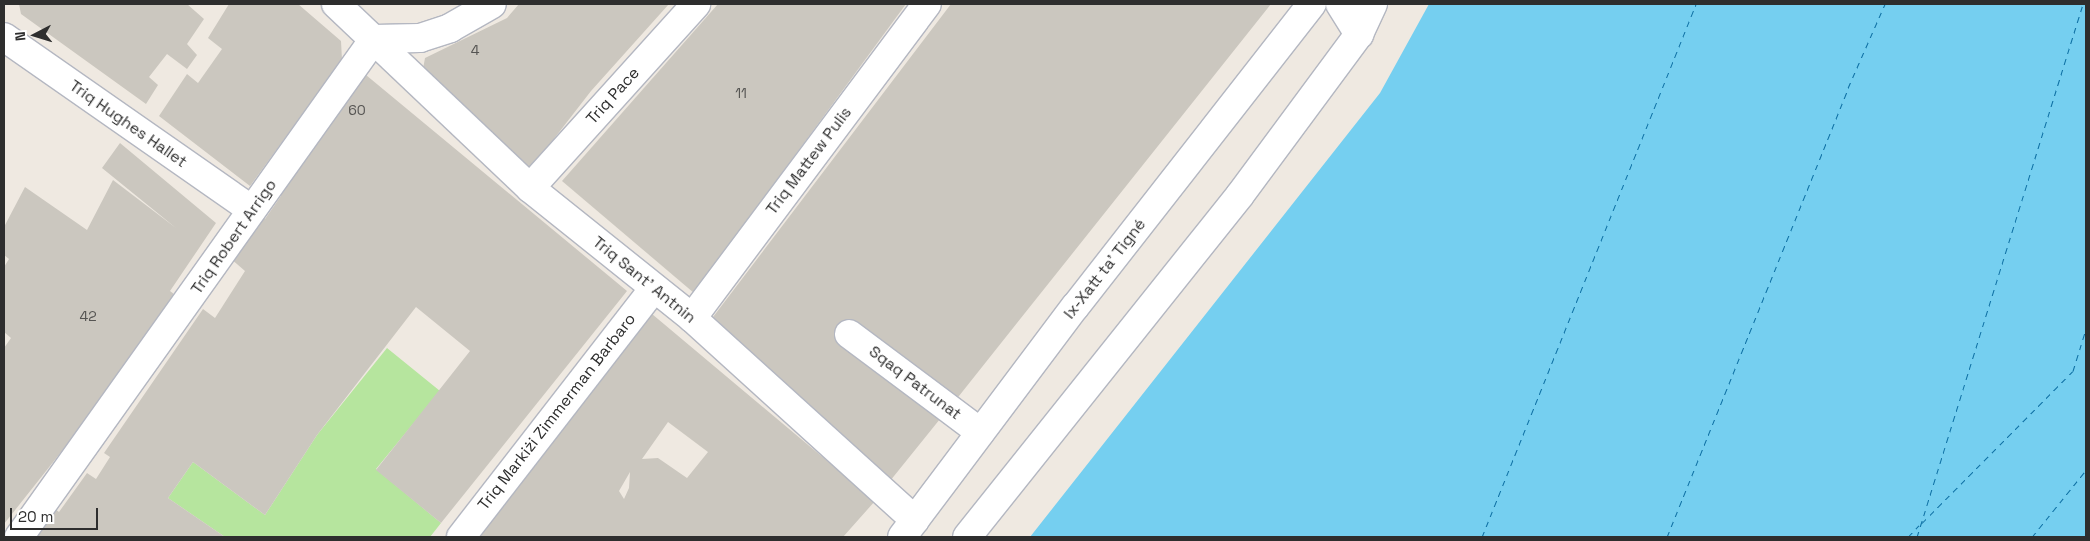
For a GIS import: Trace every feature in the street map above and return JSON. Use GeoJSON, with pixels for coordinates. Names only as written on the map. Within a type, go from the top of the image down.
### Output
{"type":"FeatureCollection","features":[{"type":"Feature","properties":{"kind":"street","name":"Triq Sant' Antnin"},"geometry":{"type":"LineString","coordinates":[[336,4],[530,188],[692,318],[908,528]]}},
{"type":"Feature","properties":{"kind":"street"},"geometry":{"type":"LineString","coordinates":[[374,39],[420,38],[450,28],[492,4]]}},
{"type":"Feature","properties":{"kind":"street","name":"Triq Pace"},"geometry":{"type":"LineString","coordinates":[[530,188],[696,4]]}},
{"type":"Feature","properties":{"kind":"street","name":"Triq Mattew Pulis"},"geometry":{"type":"LineString","coordinates":[[692,318],[927,4]]}},
{"type":"Feature","properties":{"kind":"street","name":"Ix-Xatt ta' Tigné"},"geometry":{"type":"LineString","coordinates":[[908,528],[980,432],[1312,4]]}},
{"type":"Feature","properties":{"kind":"street"},"geometry":{"type":"LineString","coordinates":[[1340,4],[1359,34]]}},
{"type":"Feature","properties":{"kind":"street"},"geometry":{"type":"LineString","coordinates":[[967,537],[1240,195],[1359,34],[1373,4]]}},
{"type":"Feature","properties":{"kind":"street","name":"Triq Hughes Hallet"},"geometry":{"type":"LineString","coordinates":[[4,38],[252,210]]}},
{"type":"Feature","properties":{"kind":"street","name":"Triq Robert Arrigo"},"geometry":{"type":"LineString","coordinates":[[19,537],[374,39]]}},
{"type":"Feature","properties":{"kind":"street","name":"Triq Markiżi Zimmerman Barbaro"},"geometry":{"type":"LineString","coordinates":[[461,537],[654,288]]}},
{"type":"Feature","properties":{"kind":"street","name":"Sqaq Patrunat"},"geometry":{"type":"LineString","coordinates":[[849,334],[980,432]]}},
{"type":"Feature","properties":{"kind":"green space"},"geometry":{"type":"Polygon","coordinates":[[[387,348],[440,391],[376,469],[441,523],[430,537],[225,537],[168,498],[193,462],[265,515],[317,435],[387,348]]]}},
{"type":"Feature","properties":{"kind":"water"},"geometry":{"type":"Polygon","coordinates":[[[1429,4],[2086,4],[2086,537],[1030,537],[1380,93],[1429,4]]]}},
{"type":"Feature","properties":{"kind":"building"},"geometry":{"type":"Polygon","coordinates":[[[19,4],[187,4],[204,19],[187,44],[197,55],[187,69],[167,54],[149,77],[158,85],[146,104],[21,14],[19,4]]]}},
{"type":"Feature","properties":{"kind":"building"},"geometry":{"type":"Polygon","coordinates":[[[229,4],[298,4],[341,41],[342,60],[250,186],[159,116],[187,74],[198,83],[222,49],[208,38],[229,4]]]}},
{"type":"Feature","properties":{"kind":"building"},"geometry":{"type":"Polygon","coordinates":[[[519,4],[669,4],[591,91],[529,171],[423,69],[425,58],[507,18],[519,4]]]}},
{"type":"Feature","properties":{"kind":"building"},"geometry":{"type":"Polygon","coordinates":[[[718,4],[906,4],[694,293],[562,181],[718,4]]]}},
{"type":"Feature","properties":{"kind":"building"},"geometry":{"type":"Polygon","coordinates":[[[951,4],[1271,4],[955,401],[848,320],[835,335],[940,419],[890,481],[710,321],[951,4]]]}},
{"type":"Feature","properties":{"kind":"building"},"geometry":{"type":"Polygon","coordinates":[[[366,75],[627,291],[441,523],[376,470],[470,351],[416,307],[317,435],[265,515],[193,462],[168,498],[225,537],[32,537],[54,508],[59,512],[87,473],[96,479],[110,457],[104,453],[203,309],[215,318],[245,271],[230,258],[259,217],[265,219],[281,196],[276,190],[341,101],[366,75]]]}},
{"type":"Feature","properties":{"kind":"building"},"geometry":{"type":"Polygon","coordinates":[[[120,143],[216,223],[170,291],[183,301],[77,447],[69,442],[4,524],[4,348],[11,338],[4,332],[4,267],[9,259],[4,255],[4,227],[25,187],[87,230],[113,180],[176,228],[102,168],[120,143]]]}},
{"type":"Feature","properties":{"kind":"building"},"geometry":{"type":"Polygon","coordinates":[[[652,314],[875,501],[843,537],[478,537],[604,372],[652,314]],[[668,422],[642,459],[658,458],[687,478],[708,452],[668,422]],[[630,472],[619,491],[624,499],[629,488],[630,472]]]}},
{"type":"Feature","properties":{"kind":"ferry route"},"geometry":{"type":"LineString","coordinates":[[1482,537],[1696,4]]}},
{"type":"Feature","properties":{"kind":"ferry route"},"geometry":{"type":"LineString","coordinates":[[1667,537],[1848,88],[1885,4]]}},
{"type":"Feature","properties":{"kind":"ferry route"},"geometry":{"type":"LineString","coordinates":[[1917,537],[2083,4]]}},
{"type":"Feature","properties":{"kind":"ferry route"},"geometry":{"type":"LineString","coordinates":[[1922,523],[2073,371],[2086,329]]}},
{"type":"Feature","properties":{"kind":"ferry route"},"geometry":{"type":"LineString","coordinates":[[2032,537],[2086,470]]}},
{"type":"Feature","properties":{"kind":"ferry route"},"geometry":{"type":"LineString","coordinates":[[1908,537],[1919,525]]}}]}
